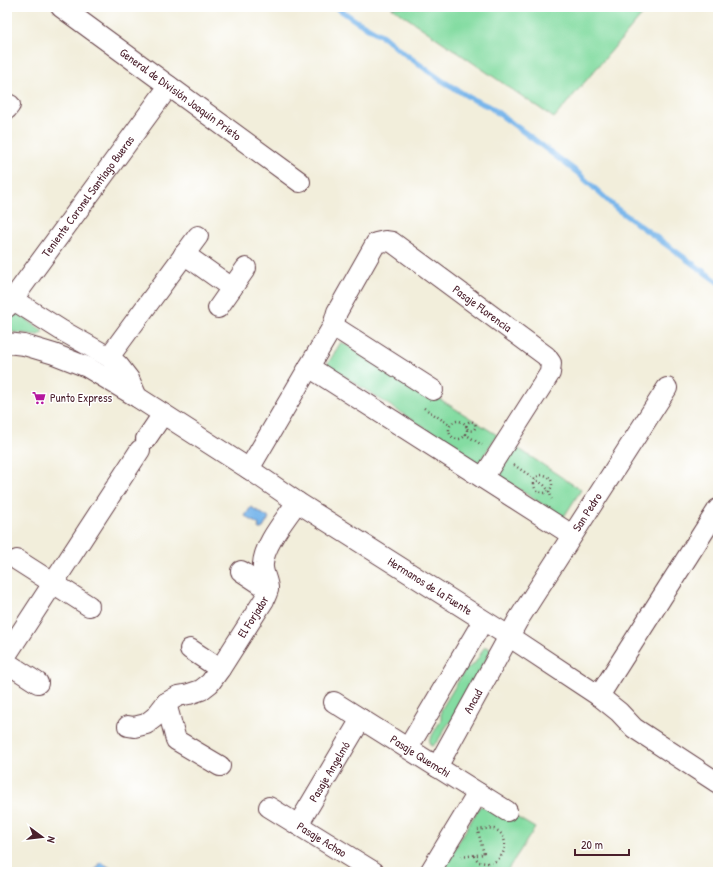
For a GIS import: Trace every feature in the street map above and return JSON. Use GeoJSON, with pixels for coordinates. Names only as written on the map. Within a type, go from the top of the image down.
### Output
{"type":"FeatureCollection","features":[{"type":"Feature","properties":{"kind":"street","name":"General de División Joaquín Prieto"},"geometry":{"type":"LineString","coordinates":[[61,7],[300,182]]}},
{"type":"Feature","properties":{"kind":"street","name":"Teniente Coronel Santiago Bueras"},"geometry":{"type":"LineString","coordinates":[[9,301],[169,86]]}},
{"type":"Feature","properties":{"kind":"street"},"geometry":{"type":"LineString","coordinates":[[109,357],[198,236]]}},
{"type":"Feature","properties":{"kind":"street","name":"Pasaje Florencia"},"geometry":{"type":"LineString","coordinates":[[249,469],[333,326],[337,312],[376,243],[385,241],[392,242],[546,356],[551,363],[550,373],[483,478]]}},
{"type":"Feature","properties":{"kind":"street"},"geometry":{"type":"LineString","coordinates":[[184,254],[232,288]]}},
{"type":"Feature","properties":{"kind":"street"},"geometry":{"type":"LineString","coordinates":[[218,308],[246,268]]}},
{"type":"Feature","properties":{"kind":"street"},"geometry":{"type":"LineString","coordinates":[[9,301],[109,357],[119,366],[129,379],[137,397]]}},
{"type":"Feature","properties":{"kind":"street"},"geometry":{"type":"LineString","coordinates":[[333,326],[433,390]]}},
{"type":"Feature","properties":{"kind":"street","name":"Hermanos de la Fuente"},"geometry":{"type":"LineString","coordinates":[[7,343],[24,345],[54,354],[87,367],[137,397],[249,469],[297,502],[600,696],[619,712],[634,728],[718,783]]}},
{"type":"Feature","properties":{"kind":"street"},"geometry":{"type":"LineString","coordinates":[[309,367],[572,535]]}},
{"type":"Feature","properties":{"kind":"street","name":"San Pedro"},"geometry":{"type":"LineString","coordinates":[[510,637],[518,620],[667,388]]}},
{"type":"Feature","properties":{"kind":"street"},"geometry":{"type":"LineString","coordinates":[[7,654],[163,414]]}},
{"type":"Feature","properties":{"kind":"street","name":"El Forjador"},"geometry":{"type":"LineString","coordinates":[[166,703],[178,696],[201,690],[210,683],[220,669],[264,600],[268,589],[263,564],[269,543],[297,502]]}},
{"type":"Feature","properties":{"kind":"street"},"geometry":{"type":"LineString","coordinates":[[600,696],[718,509]]}},
{"type":"Feature","properties":{"kind":"street"},"geometry":{"type":"LineString","coordinates":[[17,560],[89,606]]}},
{"type":"Feature","properties":{"kind":"street"},"geometry":{"type":"LineString","coordinates":[[241,571],[268,589]]}},
{"type":"Feature","properties":{"kind":"street"},"geometry":{"type":"LineString","coordinates":[[408,748],[483,621]]}},
{"type":"Feature","properties":{"kind":"street","name":"Ancud"},"geometry":{"type":"LineString","coordinates":[[437,767],[510,637]]}},
{"type":"Feature","properties":{"kind":"street"},"geometry":{"type":"LineString","coordinates":[[190,649],[220,669]]}},
{"type":"Feature","properties":{"kind":"street"},"geometry":{"type":"LineString","coordinates":[[7,663],[38,683]]}},
{"type":"Feature","properties":{"kind":"street","name":"Pasaje Quemchi"},"geometry":{"type":"LineString","coordinates":[[334,702],[507,812]]}},
{"type":"Feature","properties":{"kind":"street"},"geometry":{"type":"LineString","coordinates":[[128,726],[134,727],[146,724],[155,717],[166,703]]}},
{"type":"Feature","properties":{"kind":"street"},"geometry":{"type":"LineString","coordinates":[[166,703],[176,740],[220,766]]}},
{"type":"Feature","properties":{"kind":"street","name":"Pasaje Angelmó"},"geometry":{"type":"LineString","coordinates":[[298,825],[361,719]]}},
{"type":"Feature","properties":{"kind":"street"},"geometry":{"type":"LineString","coordinates":[[430,872],[478,793]]}},
{"type":"Feature","properties":{"kind":"street","name":"Pasaje Achao"},"geometry":{"type":"LineString","coordinates":[[268,807],[374,872]]}},
{"type":"Feature","properties":{"kind":"path"},"geometry":{"type":"LineString","coordinates":[[454,421],[462,422],[466,426],[466,434],[461,438],[454,438],[450,434],[450,425],[454,421]]}},
{"type":"Feature","properties":{"kind":"path"},"geometry":{"type":"LineString","coordinates":[[466,434],[485,447]]}},
{"type":"Feature","properties":{"kind":"path"},"geometry":{"type":"LineString","coordinates":[[509,462],[544,485],[549,491],[554,505]]}},
{"type":"Feature","properties":{"kind":"path"},"geometry":{"type":"LineString","coordinates":[[543,475],[548,477],[552,482],[549,491],[541,493],[536,490],[534,485],[535,479],[543,475]]}},
{"type":"Feature","properties":{"kind":"path"},"geometry":{"type":"LineString","coordinates":[[473,856],[479,862],[487,863],[496,861],[503,854],[506,844],[501,834],[495,830],[478,830]]}},
{"type":"Feature","properties":{"kind":"green space"},"geometry":{"type":"Polygon","coordinates":[[[391,7],[649,7],[554,118],[391,7]]]}},
{"type":"Feature","properties":{"kind":"green space"},"geometry":{"type":"Polygon","coordinates":[[[14,312],[42,330],[42,333],[38,335],[12,332],[8,329],[7,320],[14,312]]]}},
{"type":"Feature","properties":{"kind":"green space"},"geometry":{"type":"Polygon","coordinates":[[[341,342],[435,396],[497,435],[479,463],[327,365],[341,342]]]}},
{"type":"Feature","properties":{"kind":"green space"},"geometry":{"type":"Polygon","coordinates":[[[516,447],[581,490],[563,518],[499,476],[498,473],[502,464],[506,463],[516,447]]]}},
{"type":"Feature","properties":{"kind":"green space"},"geometry":{"type":"Polygon","coordinates":[[[485,647],[490,648],[490,652],[453,720],[438,740],[432,746],[430,745],[430,739],[441,720],[441,710],[465,670],[474,664],[485,647]]]}},
{"type":"Feature","properties":{"kind":"green space"},"geometry":{"type":"Polygon","coordinates":[[[480,806],[511,814],[535,828],[506,872],[453,872],[444,867],[480,806]]]}},
{"type":"Feature","properties":{"kind":"water"},"geometry":{"type":"Polygon","coordinates":[[[251,507],[269,518],[263,528],[259,529],[259,525],[245,516],[251,507]]]}},
{"type":"Feature","properties":{"kind":"water"},"geometry":{"type":"Polygon","coordinates":[[[101,862],[112,869],[110,872],[94,872],[101,862]]]}},
{"type":"Feature","properties":{"kind":"waterway"},"geometry":{"type":"LineString","coordinates":[[336,7],[356,21],[384,37],[441,80],[472,99],[490,107],[578,173],[617,209],[718,282]]}},
{"type":"Feature","properties":{"kind":"place","name":"Punto Express"},"geometry":{"type":"Point","coordinates":[39,398]}}]}
